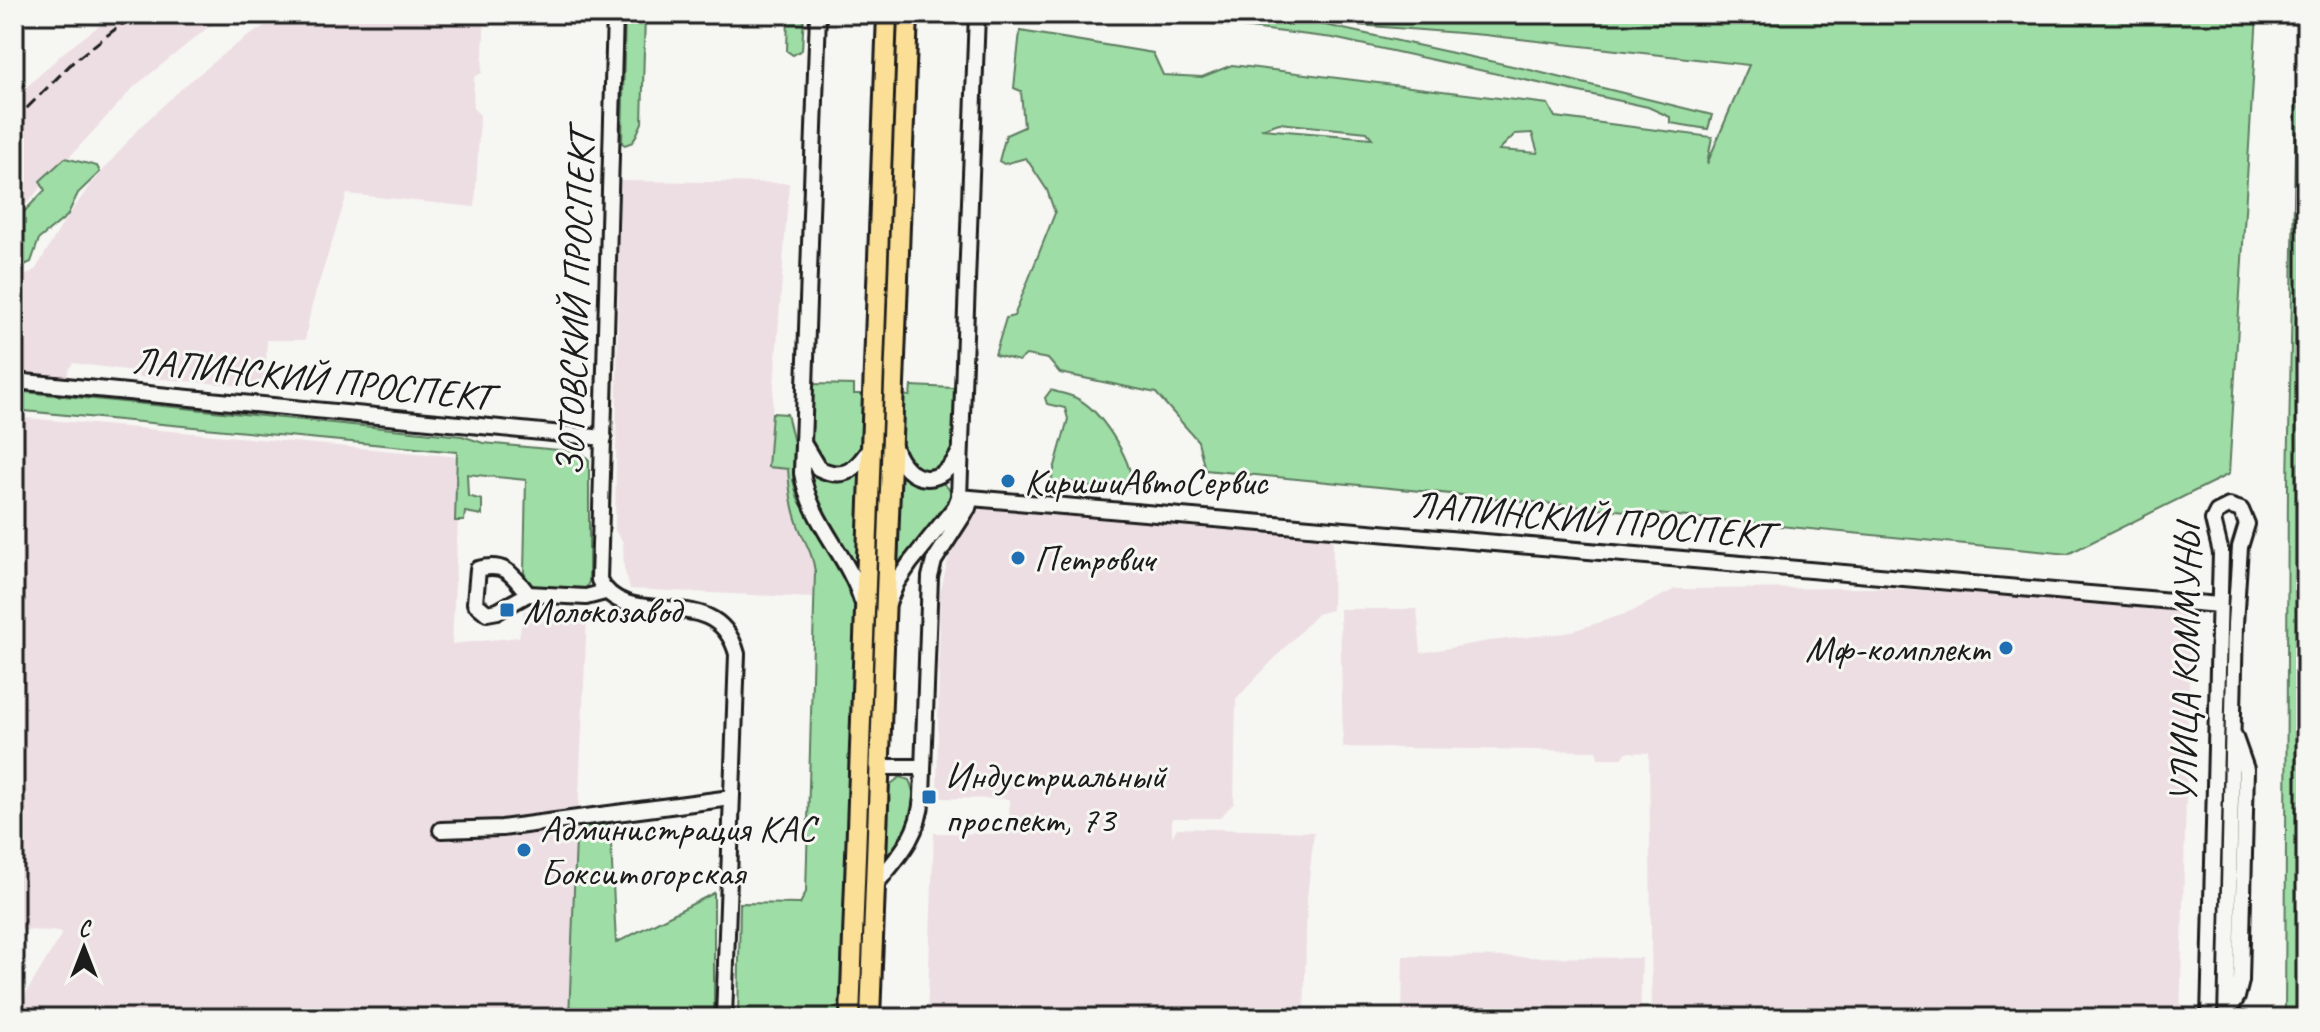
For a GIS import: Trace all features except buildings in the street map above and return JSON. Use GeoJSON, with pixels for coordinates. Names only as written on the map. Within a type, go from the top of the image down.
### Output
{"type":"FeatureCollection","features":[{"type":"Feature","properties":{"kind":"main road"},"geometry":{"type":"LineString","coordinates":[[850,1018],[887,14]]}},
{"type":"Feature","properties":{"kind":"main road"},"geometry":{"type":"LineString","coordinates":[[870,1018],[908,14]]}},
{"type":"Feature","properties":{"kind":"street"},"geometry":{"type":"LineString","coordinates":[[595,14],[615,16]]}},
{"type":"Feature","properties":{"kind":"street"},"geometry":{"type":"LineString","coordinates":[[818,14],[802,473],[805,493],[823,530],[857,584],[865,609]]}},
{"type":"Feature","properties":{"kind":"street"},"geometry":{"type":"LineString","coordinates":[[875,885],[918,825],[928,602],[934,561],[968,508],[962,447],[977,14]]}},
{"type":"Feature","properties":{"kind":"street","name":"ЗОТОВСКИЙ ПРОСПЕКТ"},"geometry":{"type":"LineString","coordinates":[[605,592],[597,566],[604,438],[615,16]]}},
{"type":"Feature","properties":{"kind":"street","name":"ЛАПИНСКИЙ ПРОСПЕКТ"},"geometry":{"type":"LineString","coordinates":[[14,381],[604,438]]}},
{"type":"Feature","properties":{"kind":"street"},"geometry":{"type":"LineString","coordinates":[[801,438],[818,468],[841,475],[852,471],[872,444]]}},
{"type":"Feature","properties":{"kind":"street"},"geometry":{"type":"LineString","coordinates":[[893,444],[906,470],[928,479],[941,475],[949,468],[962,447]]}},
{"type":"Feature","properties":{"kind":"street"},"geometry":{"type":"LineString","coordinates":[[885,611],[897,582],[965,498]]}},
{"type":"Feature","properties":{"kind":"street","name":"ЛАПИНСКИЙ ПРОСПЕКТ"},"geometry":{"type":"LineString","coordinates":[[965,498],[2219,605]]}},
{"type":"Feature","properties":{"kind":"street","name":"УЛИЦА КОММУНЫ"},"geometry":{"type":"LineString","coordinates":[[2209,1018],[2220,546],[2213,520],[2217,512],[2229,506],[2241,510],[2247,524],[2240,547],[2226,1017]]}},
{"type":"Feature","properties":{"kind":"street"},"geometry":{"type":"LineString","coordinates":[[528,594],[586,597],[605,592],[624,603],[710,616],[728,632],[737,654],[724,1018]]}},
{"type":"Feature","properties":{"kind":"street"},"geometry":{"type":"LineString","coordinates":[[879,767],[922,767]]}},
{"type":"Feature","properties":{"kind":"street"},"geometry":{"type":"LineString","coordinates":[[441,830],[502,828],[731,798]]}},
{"type":"Feature","properties":{"kind":"shaded area"},"geometry":{"type":"Polygon","coordinates":[[[115,14],[229,14],[134,87],[14,217],[14,99],[63,53],[115,14]]]}},
{"type":"Feature","properties":{"kind":"shaded area"},"geometry":{"type":"Polygon","coordinates":[[[282,14],[485,14],[482,73],[474,77],[473,108],[480,115],[475,207],[347,194],[311,308],[305,340],[267,340],[265,388],[139,377],[134,371],[73,363],[67,380],[14,376],[14,302],[26,275],[36,269],[89,187],[139,128],[182,88],[234,46],[282,14]]]}},
{"type":"Feature","properties":{"kind":"shaded area"},"geometry":{"type":"Polygon","coordinates":[[[620,181],[789,183],[768,467],[788,469],[790,498],[800,529],[812,552],[815,572],[813,598],[630,589],[624,568],[623,542],[615,531],[620,181]]]}},
{"type":"Feature","properties":{"kind":"shaded area"},"geometry":{"type":"Polygon","coordinates":[[[14,417],[461,457],[452,644],[519,637],[524,611],[587,616],[569,1018],[21,1018],[25,995],[63,932],[14,929],[14,417]]]}},
{"type":"Feature","properties":{"kind":"shaded area"},"geometry":{"type":"Polygon","coordinates":[[[999,506],[1333,535],[1332,610],[1317,614],[1236,699],[1234,803],[1219,818],[1172,818],[1172,837],[1177,828],[1314,832],[1307,898],[1304,1018],[927,1018],[934,833],[1010,834],[1009,799],[937,798],[940,594],[948,560],[962,532],[977,510],[999,506]]]}},
{"type":"Feature","properties":{"kind":"shaded area"},"geometry":{"type":"Polygon","coordinates":[[[1884,588],[2191,611],[2180,1018],[1652,1018],[1649,753],[1626,752],[1623,758],[1598,758],[1597,751],[1343,747],[1340,609],[1417,609],[1421,653],[1489,641],[1566,633],[1631,612],[1675,589],[1884,588]]]}},
{"type":"Feature","properties":{"kind":"shaded area"},"geometry":{"type":"Polygon","coordinates":[[[1403,956],[1642,958],[1640,1018],[1402,1018],[1403,956]]]}},
{"type":"Feature","properties":{"kind":"green space"},"geometry":{"type":"Polygon","coordinates":[[[625,14],[645,14],[642,123],[633,142],[625,145],[622,143],[625,14]]]}},
{"type":"Feature","properties":{"kind":"green space"},"geometry":{"type":"Polygon","coordinates":[[[788,14],[804,14],[802,50],[793,55],[787,51],[788,14]]]}},
{"type":"Feature","properties":{"kind":"green space"},"geometry":{"type":"Polygon","coordinates":[[[1134,14],[2257,14],[2229,474],[2068,554],[1205,470],[1198,441],[1156,393],[1060,373],[1048,359],[1026,355],[1019,361],[995,355],[1006,318],[1014,316],[1055,213],[1047,190],[1026,158],[1004,164],[999,161],[1006,135],[1024,127],[1021,91],[1014,88],[1020,31],[1153,53],[1163,75],[1202,77],[1232,65],[1548,104],[1555,117],[1712,137],[1707,164],[1749,65],[1485,35],[1307,21],[1526,69],[1712,115],[1708,129],[1670,123],[1670,117],[1648,107],[1333,38],[1134,14]],[[1279,123],[1261,129],[1372,138],[1367,132],[1279,123]],[[1532,133],[1515,134],[1499,150],[1538,153],[1532,133]]]}},
{"type":"Feature","properties":{"kind":"green space"},"geometry":{"type":"Polygon","coordinates":[[[2298,14],[2306,14],[2306,1018],[2285,1018],[2288,483],[2298,14]]]}},
{"type":"Feature","properties":{"kind":"green space"},"geometry":{"type":"Polygon","coordinates":[[[65,158],[97,166],[100,172],[78,193],[67,216],[39,239],[31,262],[14,270],[14,222],[45,190],[40,181],[65,158]]]}},
{"type":"Feature","properties":{"kind":"green space"},"geometry":{"type":"Polygon","coordinates":[[[812,384],[854,385],[854,394],[862,394],[862,449],[845,468],[826,468],[810,446],[812,384]]]}},
{"type":"Feature","properties":{"kind":"green space"},"geometry":{"type":"Polygon","coordinates":[[[911,386],[954,388],[952,450],[942,467],[934,470],[917,468],[910,463],[901,446],[902,395],[910,396],[911,386]]]}},
{"type":"Feature","properties":{"kind":"green space"},"geometry":{"type":"Polygon","coordinates":[[[1051,390],[1076,398],[1095,412],[1120,448],[1132,484],[1125,489],[1094,489],[1082,482],[1050,484],[1068,419],[1065,408],[1047,404],[1045,398],[1051,390]]]}},
{"type":"Feature","properties":{"kind":"green space"},"geometry":{"type":"Polygon","coordinates":[[[14,391],[462,436],[483,443],[581,452],[589,460],[587,587],[582,590],[538,589],[527,582],[524,572],[526,480],[467,474],[468,496],[482,500],[482,515],[465,512],[464,521],[455,521],[457,452],[14,410],[14,391]]]}},
{"type":"Feature","properties":{"kind":"green space"},"geometry":{"type":"Polygon","coordinates":[[[772,413],[787,414],[794,443],[793,480],[798,499],[850,580],[858,598],[843,1018],[738,1018],[740,903],[800,904],[806,892],[815,572],[794,511],[788,469],[768,467],[772,413]]]}},
{"type":"Feature","properties":{"kind":"green space"},"geometry":{"type":"Polygon","coordinates":[[[807,470],[832,480],[857,475],[861,477],[858,564],[852,564],[812,504],[807,470]]]}},
{"type":"Feature","properties":{"kind":"green space"},"geometry":{"type":"Polygon","coordinates":[[[900,478],[919,483],[943,483],[953,493],[951,502],[902,564],[898,565],[900,478]]]}},
{"type":"Feature","properties":{"kind":"green space"},"geometry":{"type":"Polygon","coordinates":[[[900,777],[909,780],[914,811],[908,830],[891,858],[884,854],[887,787],[900,777]]]}},
{"type":"Feature","properties":{"kind":"green space"},"geometry":{"type":"Polygon","coordinates":[[[610,824],[616,943],[714,893],[714,1018],[569,1018],[576,839],[581,827],[610,824]]]}},
{"type":"Feature","properties":{"kind":"railway"},"geometry":{"type":"LineString","coordinates":[[14,121],[74,61],[135,14]]}},
{"type":"Feature","properties":{"kind":"place","name":"КиришиАвтоСервис"},"geometry":{"type":"Point","coordinates":[1008,481]}},
{"type":"Feature","properties":{"kind":"place","name":"Петрович"},"geometry":{"type":"Point","coordinates":[1018,558]}},
{"type":"Feature","properties":{"kind":"place","name":"Молокозавод"},"geometry":{"type":"Point","coordinates":[507,610]}},
{"type":"Feature","properties":{"kind":"place","name":"Мф-комплект"},"geometry":{"type":"Point","coordinates":[2006,648]}},
{"type":"Feature","properties":{"kind":"place","name":"Индустриальный проспект, 73"},"geometry":{"type":"Point","coordinates":[929,797]}},
{"type":"Feature","properties":{"kind":"place","name":"Администрация КАС Бокситогорская"},"geometry":{"type":"Point","coordinates":[524,850]}}]}
